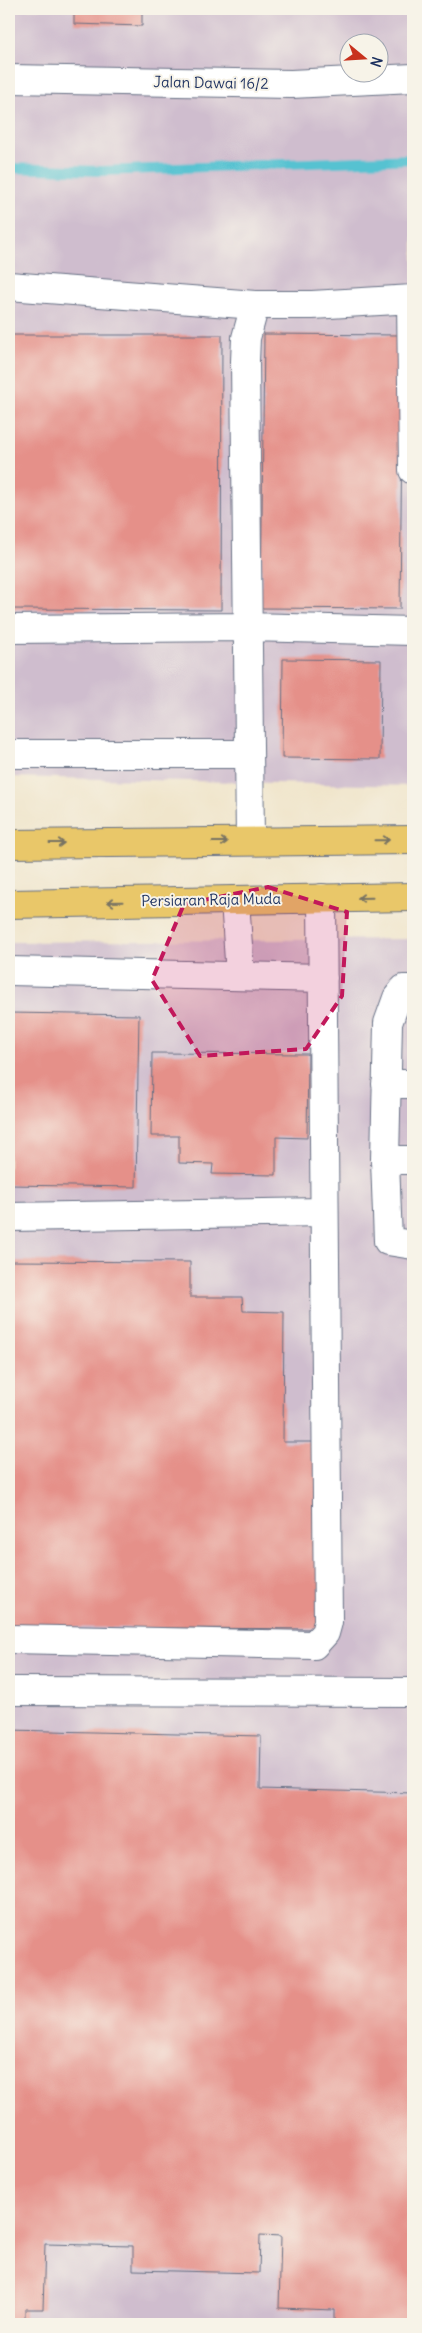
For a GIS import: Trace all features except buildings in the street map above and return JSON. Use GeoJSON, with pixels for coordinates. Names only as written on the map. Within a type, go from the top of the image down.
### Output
{"type":"FeatureCollection","features":[{"type":"Feature","properties":{"kind":"main road"},"geometry":{"type":"LineString","coordinates":[[9,844],[413,840]]}},
{"type":"Feature","properties":{"kind":"main road","name":"Persiaran Raja Muda"},"geometry":{"type":"LineString","coordinates":[[9,904],[413,897]]}},
{"type":"Feature","properties":{"kind":"street","name":"Jalan Dawai 16/2"},"geometry":{"type":"LineString","coordinates":[[9,79],[291,84],[413,78]]}},
{"type":"Feature","properties":{"kind":"street"},"geometry":{"type":"LineString","coordinates":[[9,286],[255,305],[312,306],[412,299],[413,470]]}},
{"type":"Feature","properties":{"kind":"street"},"geometry":{"type":"LineString","coordinates":[[250,842],[245,361],[246,338],[255,305]]}},
{"type":"Feature","properties":{"kind":"street"},"geometry":{"type":"LineString","coordinates":[[9,629],[248,627],[413,631]]}},
{"type":"Feature","properties":{"kind":"street"},"geometry":{"type":"LineString","coordinates":[[9,754],[249,754]]}},
{"type":"Feature","properties":{"kind":"street"},"geometry":{"type":"LineString","coordinates":[[9,1639],[314,1645],[326,1634],[328,1622],[322,898]]}},
{"type":"Feature","properties":{"kind":"street"},"geometry":{"type":"LineString","coordinates":[[235,900],[240,976]]}},
{"type":"Feature","properties":{"kind":"street"},"geometry":{"type":"LineString","coordinates":[[9,971],[322,978]]}},
{"type":"Feature","properties":{"kind":"street"},"geometry":{"type":"LineString","coordinates":[[413,989],[404,989],[397,998],[388,1023],[386,1084],[388,1241],[413,1245]]}},
{"type":"Feature","properties":{"kind":"street"},"geometry":{"type":"LineString","coordinates":[[386,1084],[413,1084]]}},
{"type":"Feature","properties":{"kind":"street"},"geometry":{"type":"LineString","coordinates":[[386,1160],[413,1160]]}},
{"type":"Feature","properties":{"kind":"street"},"geometry":{"type":"LineString","coordinates":[[9,1217],[324,1212]]}},
{"type":"Feature","properties":{"kind":"street"},"geometry":{"type":"LineString","coordinates":[[9,1691],[413,1692]]}},
{"type":"Feature","properties":{"kind":"highlighted area"},"geometry":{"type":"Polygon","coordinates":[[[268,887],[347,912],[342,996],[306,1049],[200,1056],[152,980],[184,904],[268,887]]]}},
{"type":"Feature","properties":{"kind":"shaded area"},"geometry":{"type":"Polygon","coordinates":[[[9,9],[413,9],[413,786],[9,777],[9,9]]]}},
{"type":"Feature","properties":{"kind":"shaded area"},"geometry":{"type":"Polygon","coordinates":[[[413,939],[413,2324],[9,2324],[9,942],[413,939]]]}},
{"type":"Feature","properties":{"kind":"waterway"},"geometry":{"type":"LineString","coordinates":[[9,168],[101,171],[413,159]]}}]}
